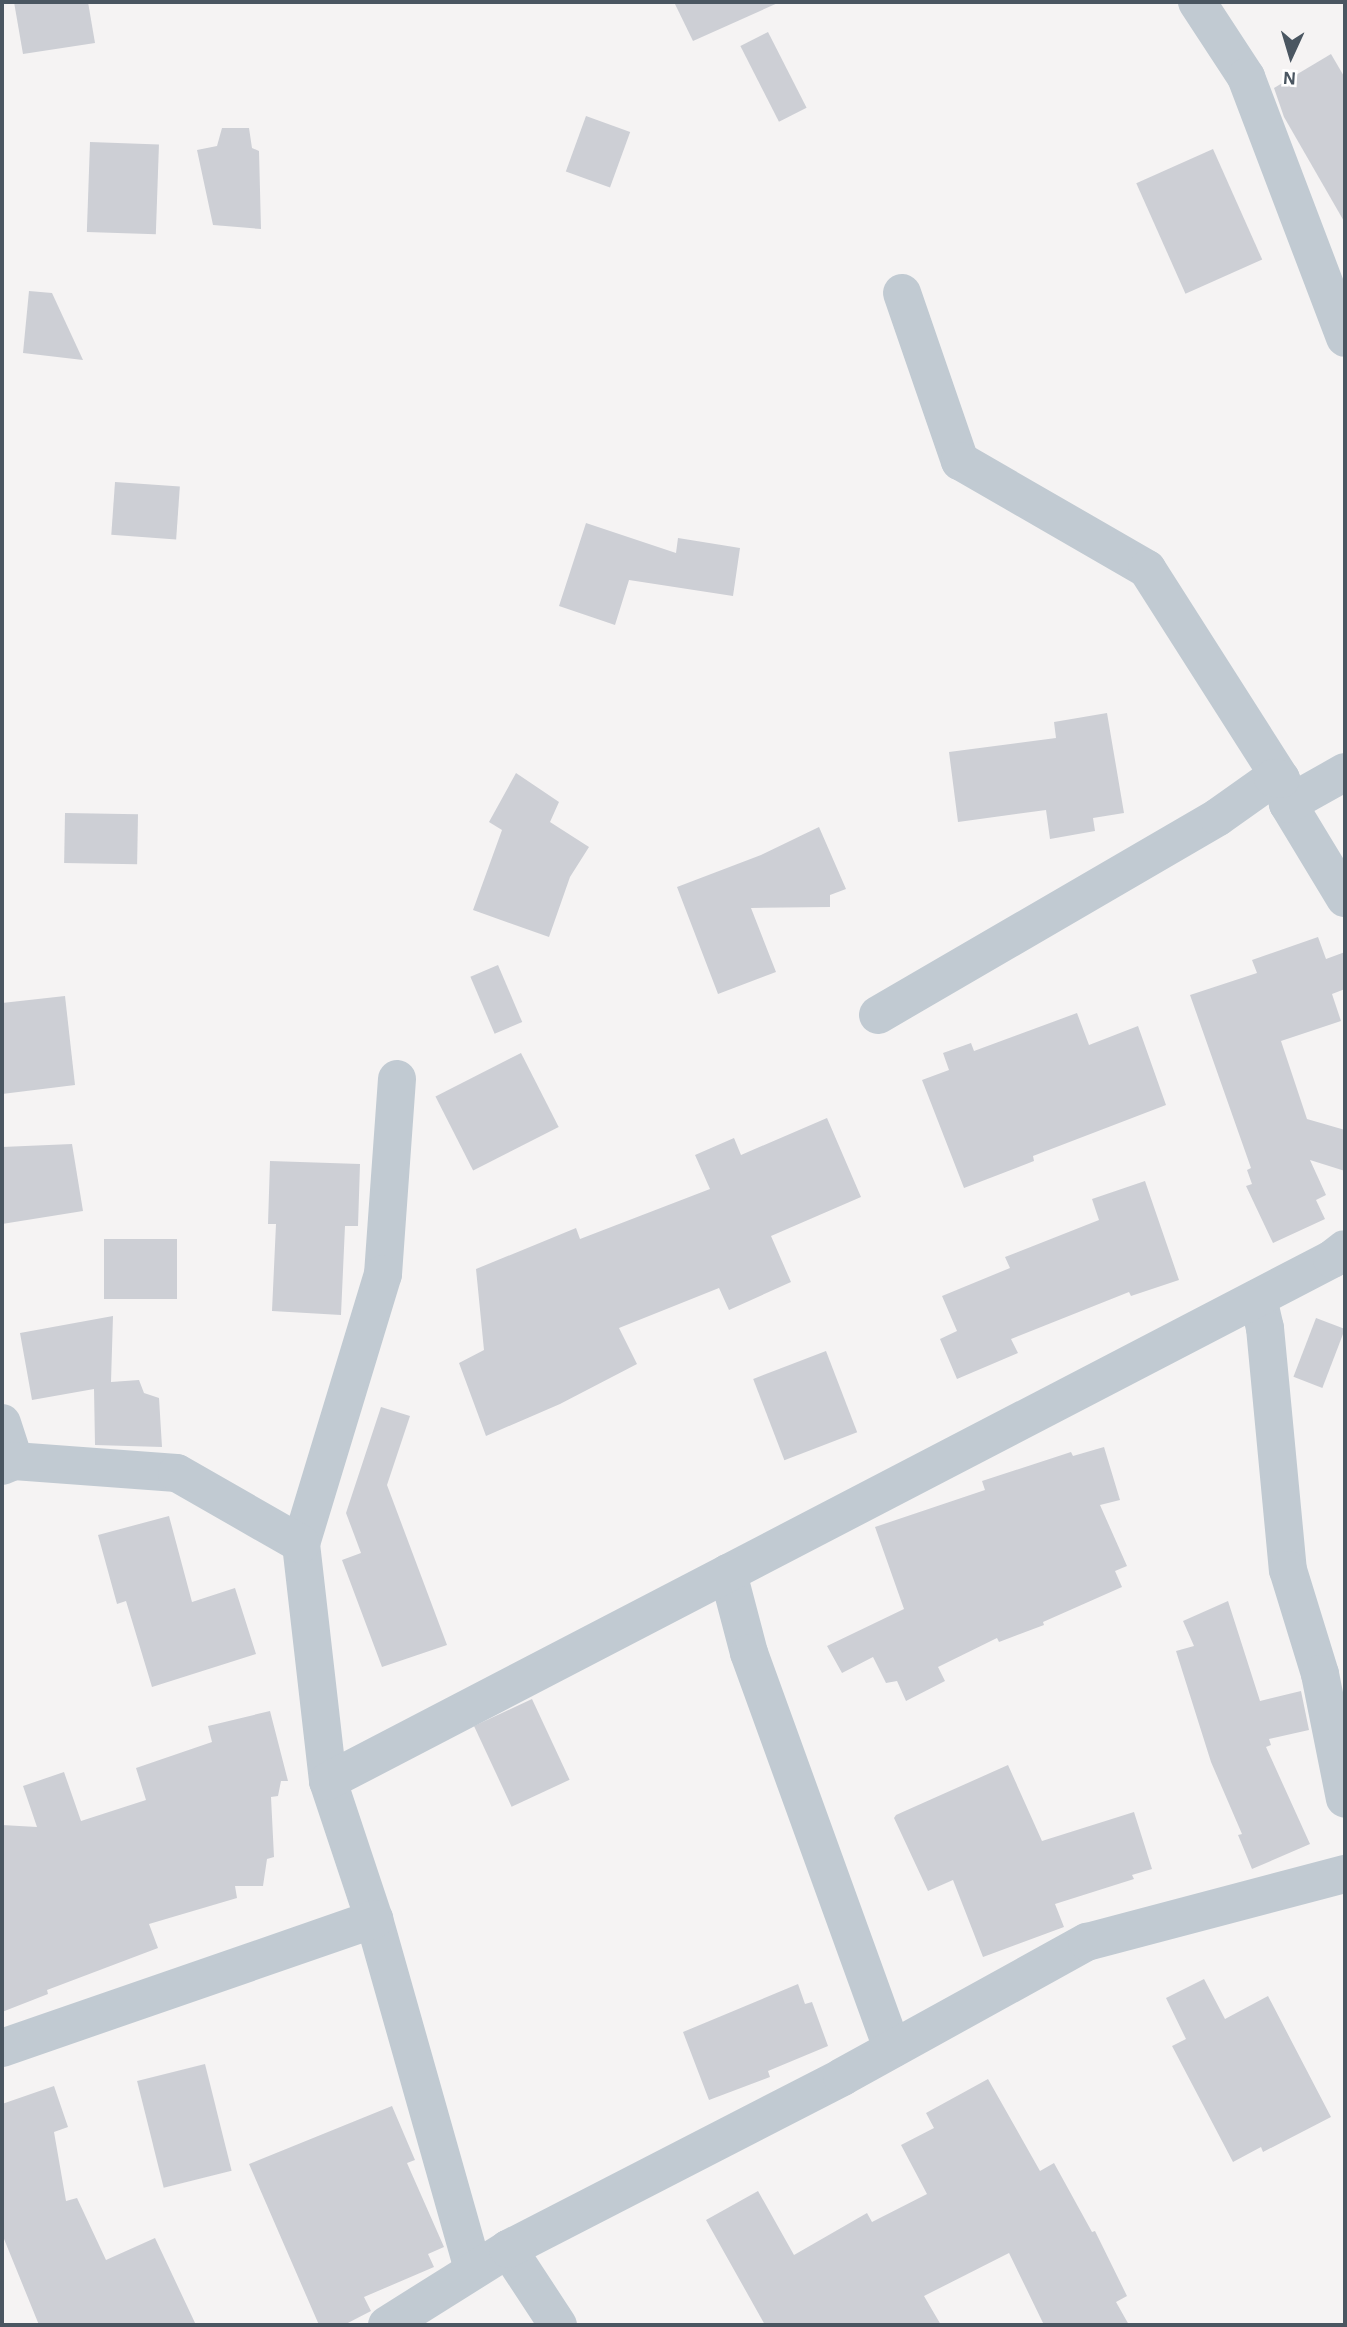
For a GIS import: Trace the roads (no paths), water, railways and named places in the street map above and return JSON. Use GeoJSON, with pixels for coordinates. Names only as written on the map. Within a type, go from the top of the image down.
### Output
{"type":"FeatureCollection","features":[{"type":"Feature","properties":{"kind":"street"},"geometry":{"type":"LineString","coordinates":[[1197,2],[1246,77],[1345,338]]}},
{"type":"Feature","properties":{"kind":"street"},"geometry":{"type":"LineString","coordinates":[[902,293],[960,461],[1142,564],[1285,791],[1345,898]]}},
{"type":"Feature","properties":{"kind":"street"},"geometry":{"type":"LineString","coordinates":[[1285,791],[1345,772]]}},
{"type":"Feature","properties":{"kind":"street"},"geometry":{"type":"LineString","coordinates":[[878,1015],[1218,817],[1273,778],[1285,791]]}},
{"type":"Feature","properties":{"kind":"street"},"geometry":{"type":"LineString","coordinates":[[397,1079],[383,1274],[301,1544],[328,1782],[374,1919],[473,2270]]}},
{"type":"Feature","properties":{"kind":"street"},"geometry":{"type":"LineString","coordinates":[[328,1782],[1258,1298],[1332,1259],[1345,1249]]}},
{"type":"Feature","properties":{"kind":"street"},"geometry":{"type":"LineString","coordinates":[[1258,1298],[1265,1328],[1288,1570],[1320,1674],[1345,1799]]}},
{"type":"Feature","properties":{"kind":"street"},"geometry":{"type":"LineString","coordinates":[[2,1423],[8,1464],[177,1474],[301,1544]]}},
{"type":"Feature","properties":{"kind":"street"},"geometry":{"type":"LineString","coordinates":[[728,1573],[749,1653],[892,2049]]}},
{"type":"Feature","properties":{"kind":"street"},"geometry":{"type":"LineString","coordinates":[[387,2325],[508,2249],[892,2049],[1087,1942],[1345,1874]]}},
{"type":"Feature","properties":{"kind":"street"},"geometry":{"type":"LineString","coordinates":[[2,2048],[374,1919]]}},
{"type":"Feature","properties":{"kind":"street"},"geometry":{"type":"LineString","coordinates":[[508,2249],[558,2325]]}}]}
